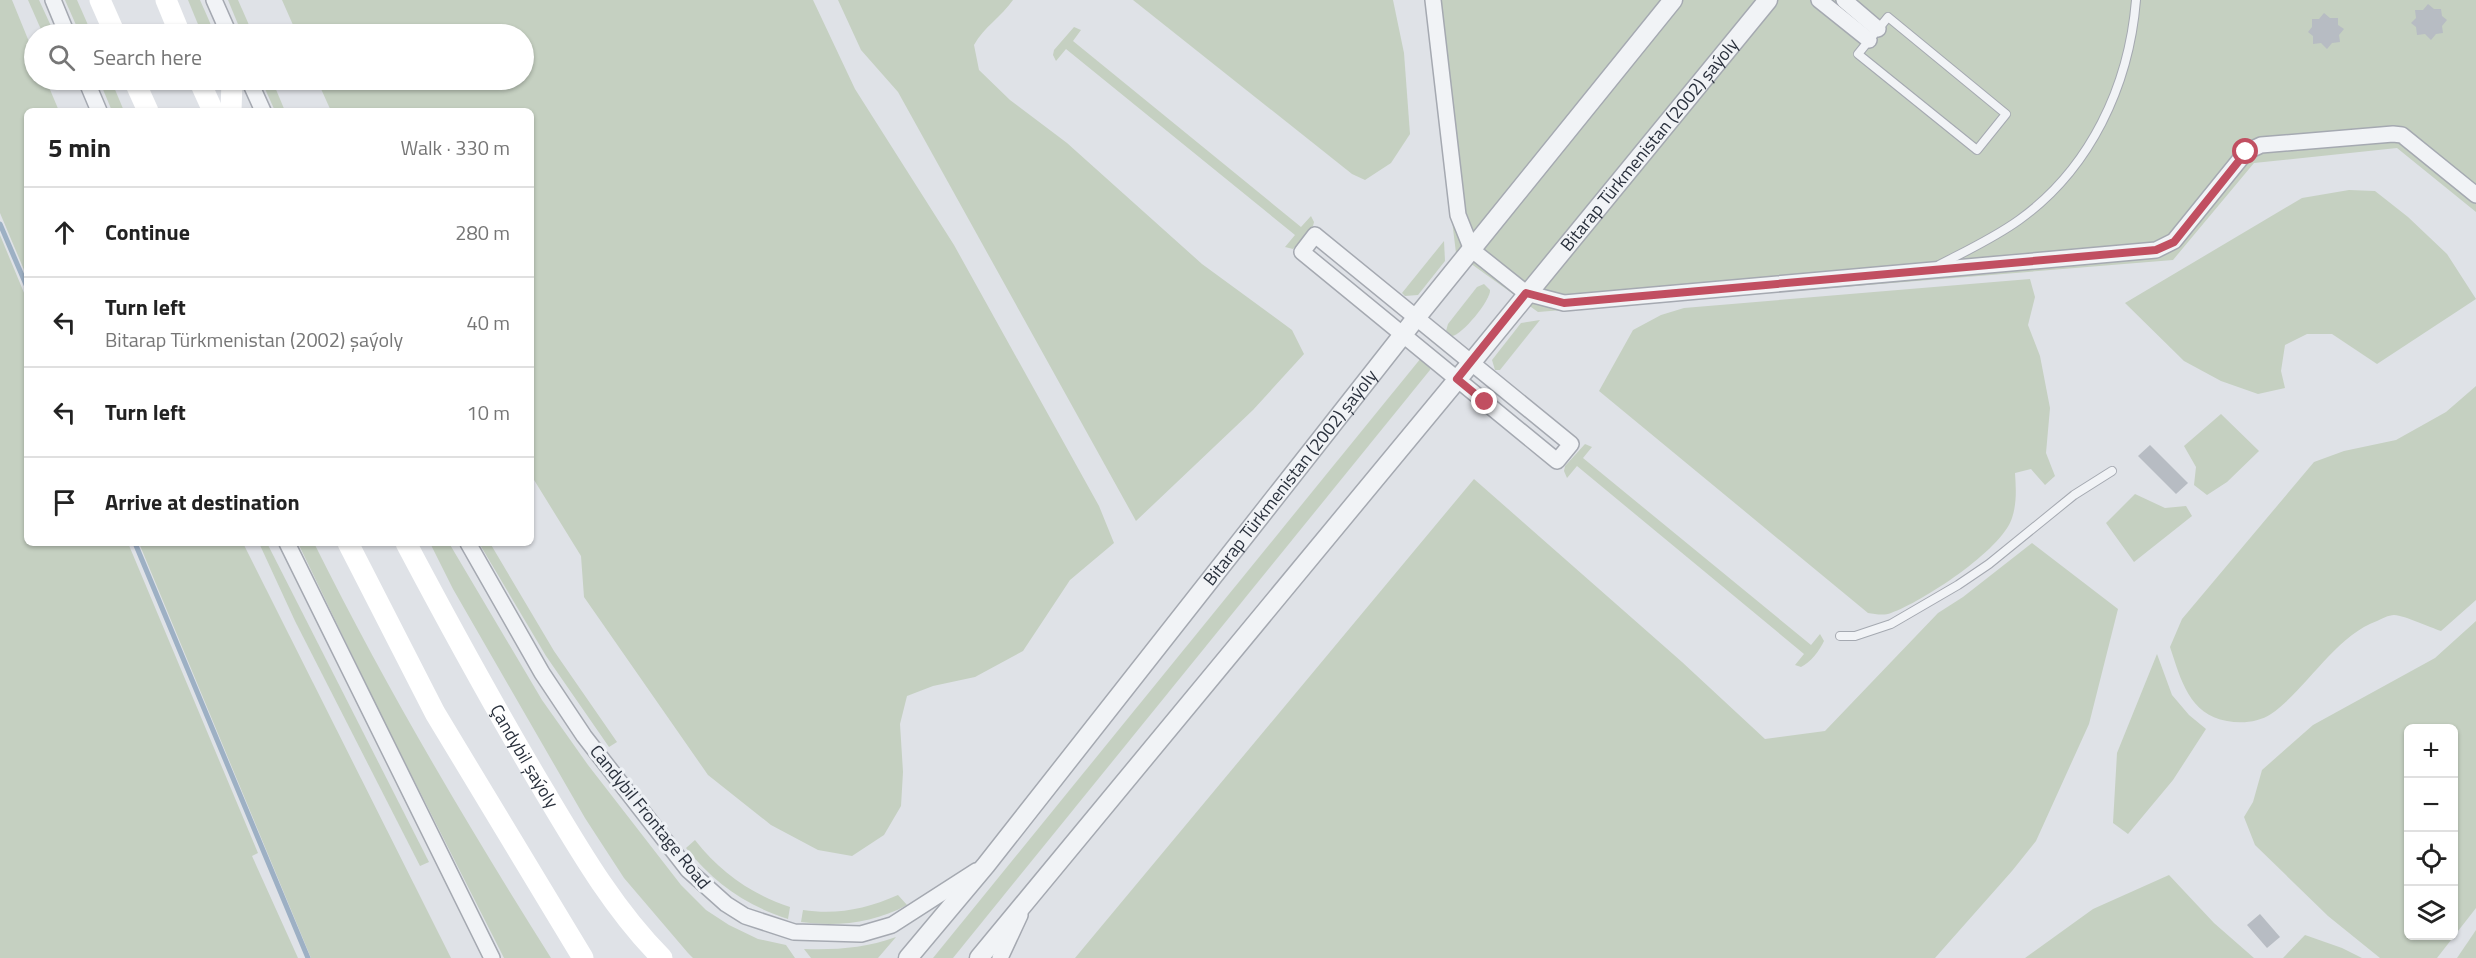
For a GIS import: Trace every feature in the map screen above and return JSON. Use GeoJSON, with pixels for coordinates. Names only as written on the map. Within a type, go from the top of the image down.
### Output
{"type":"FeatureCollection","features":[{"type":"Feature","properties":{"kind":"main road"},"geometry":{"type":"LineString","coordinates":[[100,0],[111,24]]}},
{"type":"Feature","properties":{"kind":"main road"},"geometry":{"type":"LineString","coordinates":[[166,0],[176,24]]}},
{"type":"Feature","properties":{"kind":"main road"},"geometry":{"type":"LineString","coordinates":[[139,90],[147,108]]}},
{"type":"Feature","properties":{"kind":"main road"},"geometry":{"type":"LineString","coordinates":[[204,90],[212,108]]}},
{"type":"Feature","properties":{"kind":"main road"},"geometry":{"type":"LineString","coordinates":[[231,108],[232,90]]}},
{"type":"Feature","properties":{"kind":"main road"},"geometry":{"type":"LineString","coordinates":[[350,546],[435,712],[583,958]]}},
{"type":"Feature","properties":{"kind":"main road","name":"Çandybil şaýoly"},"geometry":{"type":"LineString","coordinates":[[408,546],[461,647],[570,834],[611,896],[662,958]]}},
{"type":"Feature","properties":{"kind":"street"},"geometry":{"type":"LineString","coordinates":[[53,0],[63,24]]}},
{"type":"Feature","properties":{"kind":"street"},"geometry":{"type":"LineString","coordinates":[[214,0],[225,24]]}},
{"type":"Feature","properties":{"kind":"street"},"geometry":{"type":"LineString","coordinates":[[1433,0],[1458,215],[1472,250],[1526,293],[1564,303],[2156,250],[2167,247],[2182,233],[2246,152],[2261,145],[2403,135],[2476,195]]}},
{"type":"Feature","properties":{"kind":"street","name":"Bitarap Türkmenistan (2002) şaýoly"},"geometry":{"type":"LineString","coordinates":[[908,958],[986,865],[1403,334],[1673,0]]}},
{"type":"Feature","properties":{"kind":"street","name":"Bitarap Türkmenistan (2002) şaýoly"},"geometry":{"type":"LineString","coordinates":[[980,958],[1768,0]]}},
{"type":"Feature","properties":{"kind":"street"},"geometry":{"type":"LineString","coordinates":[[1819,0],[1874,35]]}},
{"type":"Feature","properties":{"kind":"street"},"geometry":{"type":"LineString","coordinates":[[1844,0],[1874,35]]}},
{"type":"Feature","properties":{"kind":"street"},"geometry":{"type":"LineString","coordinates":[[90,90],[98,108]]}},
{"type":"Feature","properties":{"kind":"street"},"geometry":{"type":"LineString","coordinates":[[254,90],[262,108]]}},
{"type":"Feature","properties":{"kind":"street"},"geometry":{"type":"LineString","coordinates":[[1315,235],[1416,318],[1570,444],[1557,460],[1302,252],[1315,235]]}},
{"type":"Feature","properties":{"kind":"street"},"geometry":{"type":"LineString","coordinates":[[289,546],[492,958]]}},
{"type":"Feature","properties":{"kind":"street","name":"Candybil Frontage Road"},"geometry":{"type":"LineString","coordinates":[[470,546],[542,673],[584,736],[688,870],[726,904],[745,916],[794,932],[861,934],[892,925],[986,865]]}},
{"type":"Feature","properties":{"kind":"street","name":"Bitarap Türkmenistan (2002) şaýoly"},"geometry":{"type":"LineString","coordinates":[[1000,958],[1027,899]]}},
{"type":"Feature","properties":{"kind":"lane"},"geometry":{"type":"LineString","coordinates":[[1932,269],[1988,241],[2020,219],[2072,171],[2088,149],[2107,114],[2120,80],[2127,61],[2133,31],[2136,0]]}},
{"type":"Feature","properties":{"kind":"lane"},"geometry":{"type":"LineString","coordinates":[[1888,17],[2006,114],[1977,150],[1858,54],[1874,35],[1888,17]]}},
{"type":"Feature","properties":{"kind":"lane"},"geometry":{"type":"LineString","coordinates":[[1840,636],[1855,636],[1891,624],[1958,585],[1989,564],[2074,495],[2112,471]]}},
{"type":"Feature","properties":{"kind":"green space"},"geometry":{"type":"Polygon","coordinates":[[[0,0],[12,0],[24,29],[24,90],[50,90],[58,108],[24,108],[24,270],[0,213],[0,0]]]}},
{"type":"Feature","properties":{"kind":"green space"},"geometry":{"type":"Polygon","coordinates":[[[28,0],[39,0],[50,24],[39,24],[28,0]]]}},
{"type":"Feature","properties":{"kind":"green space"},"geometry":{"type":"Polygon","coordinates":[[[65,0],[77,0],[88,24],[76,24],[65,0]]]}},
{"type":"Feature","properties":{"kind":"green space"},"geometry":{"type":"Polygon","coordinates":[[[188,0],[200,0],[211,24],[198,24],[188,0]]]}},
{"type":"Feature","properties":{"kind":"green space"},"geometry":{"type":"Polygon","coordinates":[[[228,0],[238,0],[249,24],[238,24],[228,0]]]}},
{"type":"Feature","properties":{"kind":"green space"},"geometry":{"type":"Polygon","coordinates":[[[282,0],[813,0],[855,89],[954,245],[1099,506],[1114,543],[1070,580],[1023,651],[975,677],[933,686],[907,696],[900,724],[903,772],[901,806],[884,835],[852,856],[818,850],[771,825],[708,775],[584,597],[581,556],[534,480],[534,108],[330,108],[322,90],[534,90],[534,24],[293,24],[282,0]]]}},
{"type":"Feature","properties":{"kind":"green space"},"geometry":{"type":"Polygon","coordinates":[[[838,0],[1013,0],[974,45],[979,70],[1010,100],[1067,143],[1202,264],[1292,330],[1304,354],[1253,410],[1136,521],[898,92],[861,50],[838,0]]]}},
{"type":"Feature","properties":{"kind":"green space"},"geometry":{"type":"Polygon","coordinates":[[[1133,0],[1393,0],[1404,53],[1410,134],[1391,163],[1365,180],[1352,174],[1133,0]]]}},
{"type":"Feature","properties":{"kind":"green space"},"geometry":{"type":"Polygon","coordinates":[[[1425,0],[2476,0],[2476,212],[2397,148],[2254,163],[2173,260],[1538,312],[1456,253],[1425,0]]]}},
{"type":"Feature","properties":{"kind":"green space"},"geometry":{"type":"Polygon","coordinates":[[[1074,27],[1081,30],[1073,41],[1301,227],[1311,216],[1313,226],[1293,249],[1285,247],[1295,235],[1066,49],[1056,61],[1053,55],[1054,50],[1074,27]]]}},
{"type":"Feature","properties":{"kind":"green space"},"geometry":{"type":"Polygon","coordinates":[[[103,90],[115,90],[123,108],[111,108],[103,90]]]}},
{"type":"Feature","properties":{"kind":"green space"},"geometry":{"type":"Polygon","coordinates":[[[266,90],[276,90],[284,108],[274,108],[266,90]]]}},
{"type":"Feature","properties":{"kind":"green space"},"geometry":{"type":"Polygon","coordinates":[[[2349,190],[2375,191],[2408,217],[2447,254],[2476,299],[2377,364],[2332,334],[2307,334],[2285,345],[2281,371],[2285,388],[2258,394],[2221,381],[2184,361],[2125,303],[2302,198],[2349,190]]]}},
{"type":"Feature","properties":{"kind":"green space"},"geometry":{"type":"Polygon","coordinates":[[[0,235],[24,293],[24,546],[129,546],[258,853],[252,856],[298,958],[0,958],[0,235]]]}},
{"type":"Feature","properties":{"kind":"green space"},"geometry":{"type":"Polygon","coordinates":[[[1444,241],[1445,261],[1418,295],[1405,296],[1402,293],[1444,241]]]}},
{"type":"Feature","properties":{"kind":"green space"},"geometry":{"type":"Polygon","coordinates":[[[2030,279],[2035,297],[2028,325],[2040,356],[2050,408],[2046,453],[2055,476],[2045,485],[2031,469],[2015,473],[2014,512],[2005,531],[1993,545],[1940,587],[1888,614],[1868,613],[1599,391],[1633,330],[1661,315],[1684,308],[2030,279]]]}},
{"type":"Feature","properties":{"kind":"green space"},"geometry":{"type":"Polygon","coordinates":[[[1484,284],[1490,290],[1486,301],[1469,324],[1452,336],[1446,331],[1448,324],[1477,287],[1484,284]]]}},
{"type":"Feature","properties":{"kind":"green space"},"geometry":{"type":"Polygon","coordinates":[[[1540,320],[1500,370],[1495,370],[1492,360],[1521,323],[1540,320]]]}},
{"type":"Feature","properties":{"kind":"green space"},"geometry":{"type":"Polygon","coordinates":[[[1421,358],[1432,366],[1430,370],[953,958],[933,958],[1421,358]]]}},
{"type":"Feature","properties":{"kind":"green space"},"geometry":{"type":"Polygon","coordinates":[[[2476,386],[2476,600],[2441,631],[2394,615],[2362,628],[2334,650],[2284,703],[2261,719],[2250,722],[2233,722],[2214,717],[2204,711],[2188,694],[2170,647],[2182,619],[2314,462],[2344,451],[2396,440],[2446,412],[2476,386]]]}},
{"type":"Feature","properties":{"kind":"green space"},"geometry":{"type":"Polygon","coordinates":[[[2221,414],[2259,451],[2227,482],[2207,495],[2194,485],[2196,467],[2184,446],[2221,414]]]}},
{"type":"Feature","properties":{"kind":"green space"},"geometry":{"type":"Polygon","coordinates":[[[1585,444],[1592,447],[1583,458],[1811,645],[1820,634],[1824,641],[1811,659],[1801,667],[1795,665],[1804,654],[1577,466],[1567,478],[1564,471],[1565,466],[1585,444]]]}},
{"type":"Feature","properties":{"kind":"green space"},"geometry":{"type":"Polygon","coordinates":[[[1474,479],[1682,662],[1765,739],[1825,731],[1938,613],[1963,597],[2032,543],[2118,609],[2089,724],[2036,841],[1935,958],[1075,958],[1474,479]]]}},
{"type":"Feature","properties":{"kind":"green space"},"geometry":{"type":"Polygon","coordinates":[[[2135,494],[2165,508],[2186,506],[2192,516],[2134,562],[2106,523],[2135,494]]]}},
{"type":"Feature","properties":{"kind":"green space"},"geometry":{"type":"Polygon","coordinates":[[[140,546],[245,546],[451,958],[311,958],[140,546]]]}},
{"type":"Feature","properties":{"kind":"green space"},"geometry":{"type":"Polygon","coordinates":[[[260,546],[269,546],[429,862],[420,866],[295,621],[260,546]]]}},
{"type":"Feature","properties":{"kind":"green space"},"geometry":{"type":"Polygon","coordinates":[[[299,546],[316,546],[427,754],[551,958],[504,958],[377,707],[299,546]]]}},
{"type":"Feature","properties":{"kind":"green space"},"geometry":{"type":"Polygon","coordinates":[[[432,546],[451,546],[542,700],[588,765],[681,885],[706,910],[729,925],[758,939],[786,945],[795,958],[693,958],[688,953],[624,878],[585,818],[453,589],[432,546]]]}},
{"type":"Feature","properties":{"kind":"green space"},"geometry":{"type":"Polygon","coordinates":[[[481,546],[492,546],[554,651],[617,742],[609,747],[546,656],[481,546]]]}},
{"type":"Feature","properties":{"kind":"green space"},"geometry":{"type":"Polygon","coordinates":[[[2476,621],[2476,908],[2458,931],[2458,724],[2404,724],[2404,940],[2451,940],[2437,958],[2380,958],[2328,916],[2255,845],[2244,817],[2253,802],[2262,770],[2313,725],[2435,658],[2476,621]]]}},
{"type":"Feature","properties":{"kind":"green space"},"geometry":{"type":"Polygon","coordinates":[[[2157,654],[2172,695],[2189,715],[2206,729],[2173,780],[2128,834],[2113,823],[2117,753],[2157,654]]]}},
{"type":"Feature","properties":{"kind":"green space"},"geometry":{"type":"Polygon","coordinates":[[[695,840],[715,863],[738,881],[762,896],[790,907],[788,919],[744,900],[719,882],[686,848],[695,840]]]}},
{"type":"Feature","properties":{"kind":"green space"},"geometry":{"type":"Polygon","coordinates":[[[2169,875],[2214,923],[2254,958],[2025,958],[2093,909],[2169,875]]]}},
{"type":"Feature","properties":{"kind":"green space"},"geometry":{"type":"Polygon","coordinates":[[[898,895],[907,905],[869,920],[842,924],[801,922],[803,910],[828,912],[851,910],[898,895]]]}},
{"type":"Feature","properties":{"kind":"green space"},"geometry":{"type":"Polygon","coordinates":[[[2476,930],[2476,958],[2457,958],[2476,930]]]}},
{"type":"Feature","properties":{"kind":"green space"},"geometry":{"type":"Polygon","coordinates":[[[2305,935],[2342,948],[2362,958],[2283,958],[2305,935]]]}},
{"type":"Feature","properties":{"kind":"green space"},"geometry":{"type":"Polygon","coordinates":[[[896,937],[878,958],[811,958],[804,949],[851,948],[896,937]]]}},
{"type":"Feature","properties":{"kind":"building"},"geometry":{"type":"Polygon","coordinates":[[[2428,4],[2434,9],[2441,9],[2442,16],[2447,20],[2442,26],[2443,33],[2436,34],[2431,40],[2425,34],[2417,35],[2416,27],[2411,23],[2416,18],[2415,10],[2423,10],[2428,4]]]}},
{"type":"Feature","properties":{"kind":"building"},"geometry":{"type":"Polygon","coordinates":[[[2324,13],[2330,18],[2338,18],[2338,25],[2344,29],[2339,35],[2340,42],[2332,43],[2327,49],[2321,43],[2313,44],[2313,36],[2308,32],[2312,27],[2312,19],[2319,19],[2324,13]]]}},
{"type":"Feature","properties":{"kind":"building"},"geometry":{"type":"Polygon","coordinates":[[[2150,445],[2188,483],[2176,494],[2138,456],[2150,445]]]}},
{"type":"Feature","properties":{"kind":"building"},"geometry":{"type":"Polygon","coordinates":[[[2260,914],[2280,937],[2267,948],[2247,925],[2260,914]]]}},
{"type":"Feature","properties":{"kind":"waterway"},"geometry":{"type":"LineString","coordinates":[[0,224],[24,280]]}},
{"type":"Feature","properties":{"kind":"waterway"},"geometry":{"type":"LineString","coordinates":[[136,546],[308,958]]}},
{"type":"Feature","properties":{"kind":"route"},"geometry":{"type":"LineString","coordinates":[[1485,402],[1457,379],[1526,293],[1564,303],[1588,299],[2156,250],[2174,242],[2246,152]]}}]}
